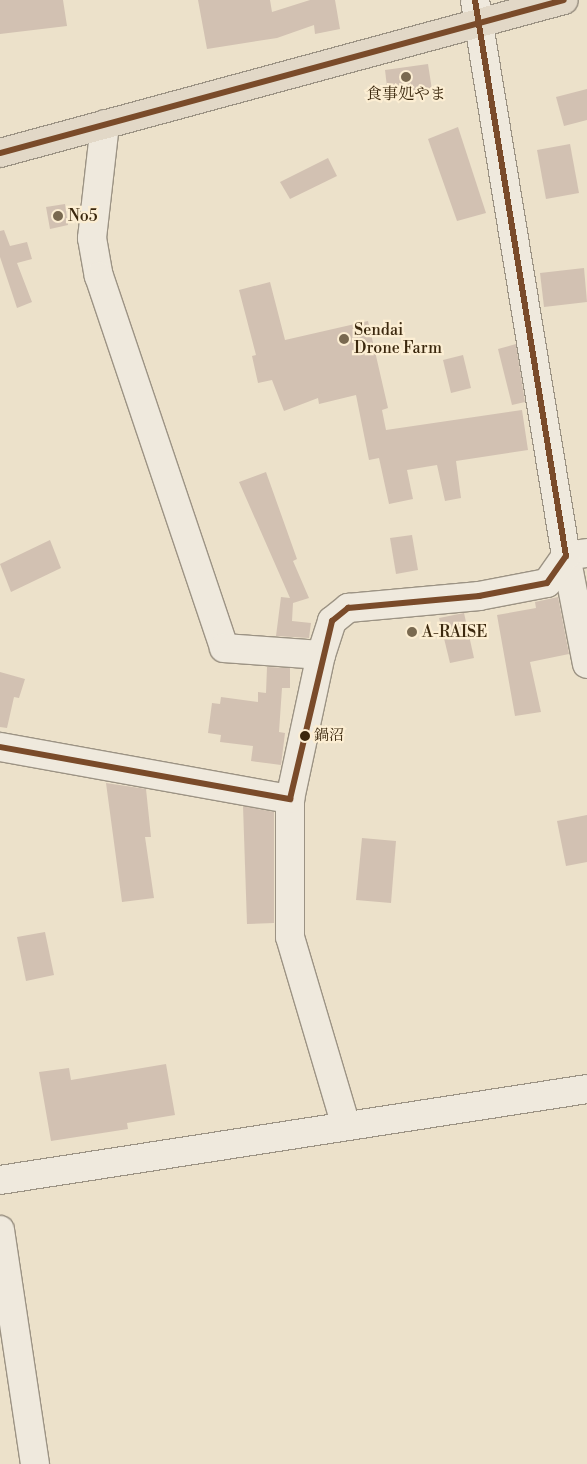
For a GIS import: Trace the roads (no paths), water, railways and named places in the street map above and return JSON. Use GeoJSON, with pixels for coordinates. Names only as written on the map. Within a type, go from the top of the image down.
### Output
{"type":"FeatureCollection","features":[{"type":"Feature","properties":{"kind":"main road"},"geometry":{"type":"LineString","coordinates":[[0,153],[105,124],[477,12],[564,0]]}},
{"type":"Feature","properties":{"kind":"street"},"geometry":{"type":"LineString","coordinates":[[477,12],[577,555],[587,664]]}},
{"type":"Feature","properties":{"kind":"street"},"geometry":{"type":"LineString","coordinates":[[105,124],[92,238],[99,276],[224,648],[321,655]]}},
{"type":"Feature","properties":{"kind":"street"},"geometry":{"type":"LineString","coordinates":[[346,1126],[290,937],[290,799],[321,655],[332,620],[348,608],[479,596],[547,583],[577,555]]}},
{"type":"Feature","properties":{"kind":"street"},"geometry":{"type":"LineString","coordinates":[[0,747],[290,799]]}},
{"type":"Feature","properties":{"kind":"street"},"geometry":{"type":"LineString","coordinates":[[0,1180],[587,1089]]}},
{"type":"Feature","properties":{"kind":"street"},"geometry":{"type":"LineString","coordinates":[[0,1230],[35,1464]]}},
{"type":"Feature","properties":{"kind":"place","name":"食事処やま"},"geometry":{"type":"Point","coordinates":[406,77]}},
{"type":"Feature","properties":{"kind":"place","name":"No5"},"geometry":{"type":"Point","coordinates":[58,216]}},
{"type":"Feature","properties":{"kind":"place","name":"Sendai Drone Farm"},"geometry":{"type":"Point","coordinates":[344,339]}},
{"type":"Feature","properties":{"kind":"place","name":"A-RAISE"},"geometry":{"type":"Point","coordinates":[412,632]}},
{"type":"Feature","properties":{"kind":"place","name":"鍋沼"},"geometry":{"type":"Point","coordinates":[305,736]}}]}
